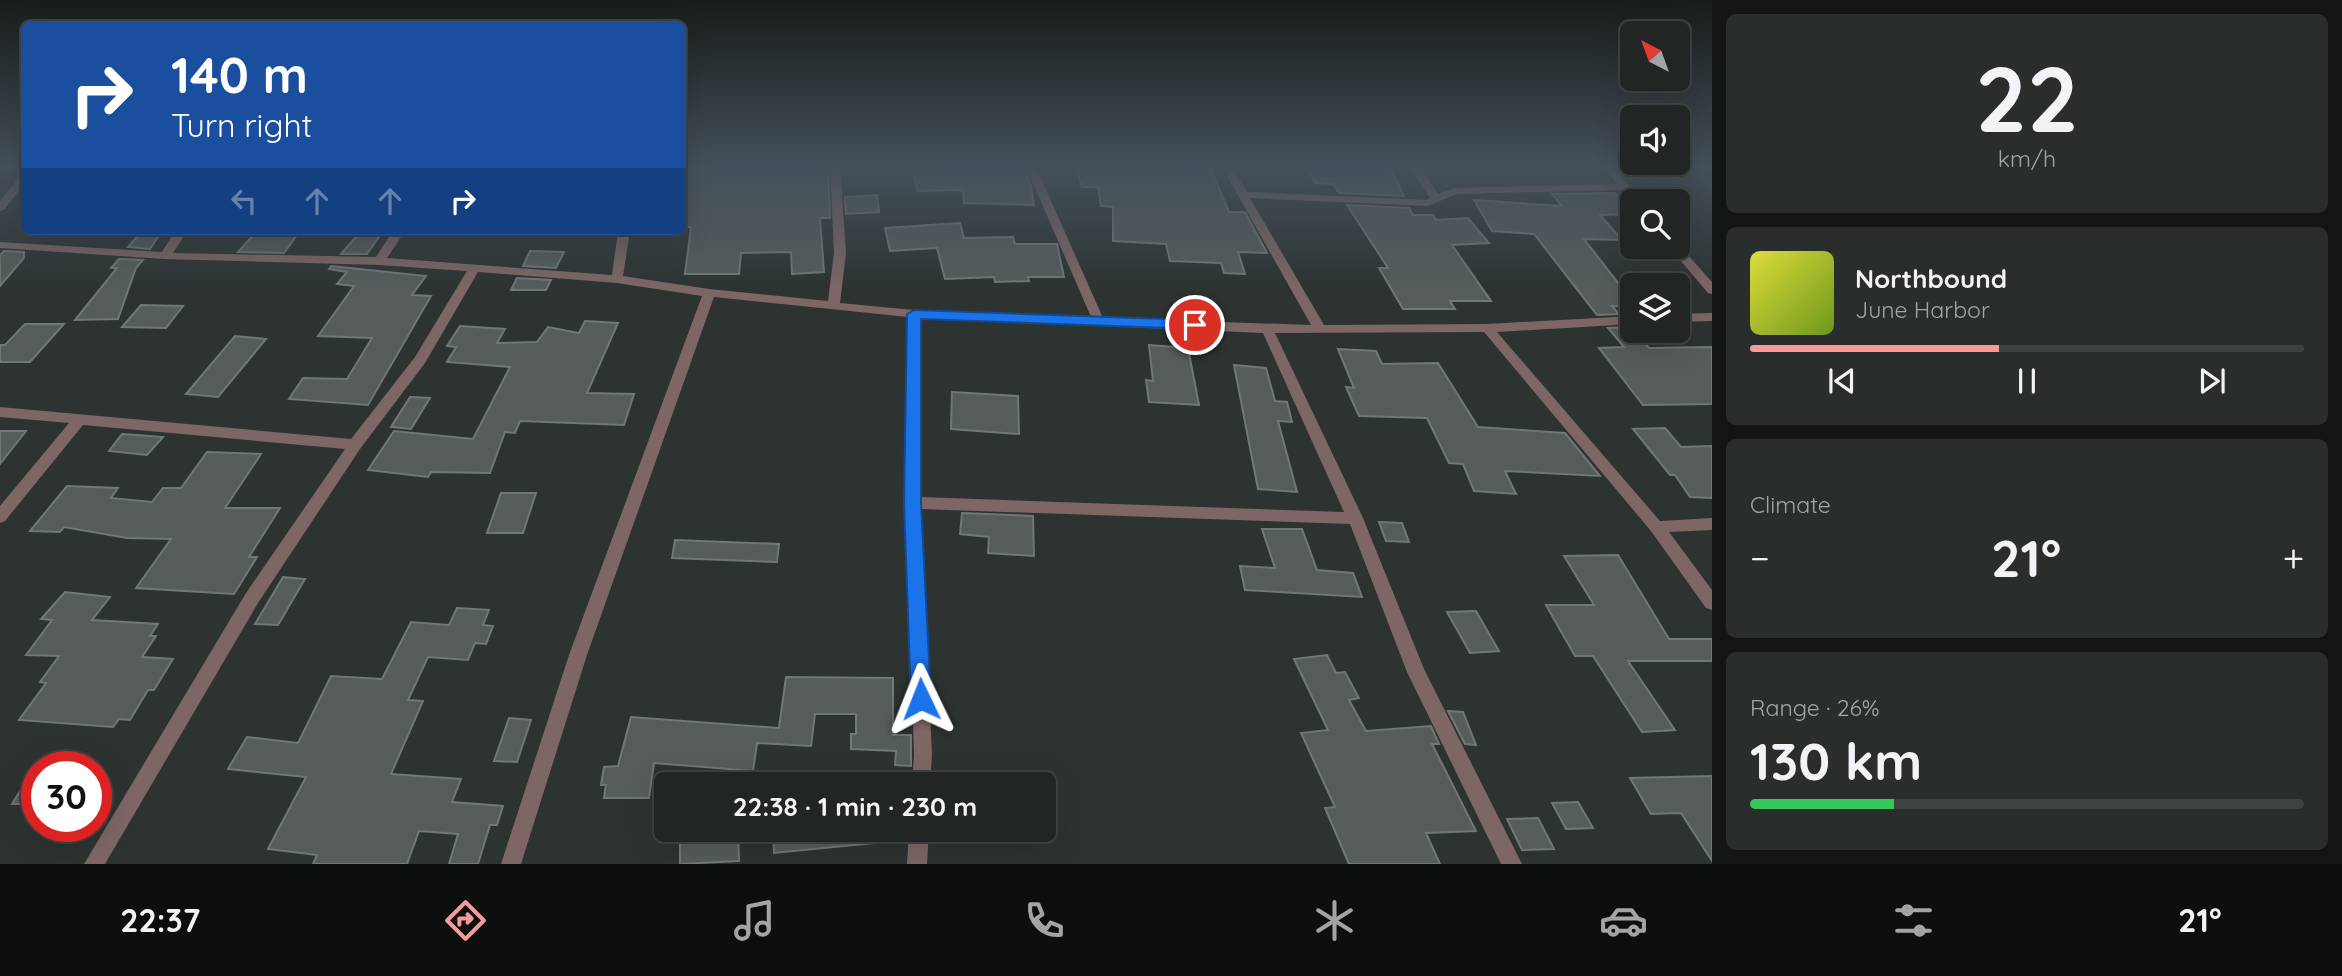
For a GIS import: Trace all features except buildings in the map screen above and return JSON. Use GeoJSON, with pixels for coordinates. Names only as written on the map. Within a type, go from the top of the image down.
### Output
{"type":"FeatureCollection","features":[{"type":"Feature","properties":{"kind":"street"},"geometry":{"type":"LineString","coordinates":[[834,306],[840,253],[837,207]]}},
{"type":"Feature","properties":{"kind":"street"},"geometry":{"type":"LineString","coordinates":[[1049,207],[1098,320]]}},
{"type":"Feature","properties":{"kind":"street"},"geometry":{"type":"LineString","coordinates":[[1253,207],[1319,327]]}},
{"type":"Feature","properties":{"kind":"street"},"geometry":{"type":"LineString","coordinates":[[165,256],[178,235]]}},
{"type":"Feature","properties":{"kind":"street"},"geometry":{"type":"LineString","coordinates":[[379,261],[395,235]]}},
{"type":"Feature","properties":{"kind":"street"},"geometry":{"type":"LineString","coordinates":[[617,279],[623,235]]}},
{"type":"Feature","properties":{"kind":"street"},"geometry":{"type":"LineString","coordinates":[[0,245],[165,256],[379,261],[617,279],[709,293],[914,314],[1267,329],[1487,328],[1620,321]]}},
{"type":"Feature","properties":{"kind":"street"},"geometry":{"type":"LineString","coordinates":[[1685,259],[1712,290]]}},
{"type":"Feature","properties":{"kind":"street"},"geometry":{"type":"LineString","coordinates":[[94,864],[252,598],[355,445],[420,360],[474,269]]}},
{"type":"Feature","properties":{"kind":"street"},"geometry":{"type":"LineString","coordinates":[[511,864],[578,655],[709,293]]}},
{"type":"Feature","properties":{"kind":"street"},"geometry":{"type":"LineString","coordinates":[[914,314],[913,503],[922,772]]}},
{"type":"Feature","properties":{"kind":"street"},"geometry":{"type":"LineString","coordinates":[[1690,318],[1712,317]]}},
{"type":"Feature","properties":{"kind":"street"},"geometry":{"type":"LineString","coordinates":[[1487,328],[1656,527],[1712,603]]}},
{"type":"Feature","properties":{"kind":"street"},"geometry":{"type":"LineString","coordinates":[[1267,329],[1355,518],[1416,672],[1513,864]]}},
{"type":"Feature","properties":{"kind":"street"},"geometry":{"type":"LineString","coordinates":[[0,412],[355,445]]}},
{"type":"Feature","properties":{"kind":"street"},"geometry":{"type":"LineString","coordinates":[[0,517],[81,418]]}},
{"type":"Feature","properties":{"kind":"street"},"geometry":{"type":"LineString","coordinates":[[913,503],[1355,518]]}},
{"type":"Feature","properties":{"kind":"street"},"geometry":{"type":"LineString","coordinates":[[1656,527],[1712,523]]}},
{"type":"Feature","properties":{"kind":"street"},"geometry":{"type":"LineString","coordinates":[[917,864],[918,842]]}},
{"type":"Feature","properties":{"kind":"route"},"geometry":{"type":"LineString","coordinates":[[921,699],[913,503],[914,314],[1195,325]]}}]}
